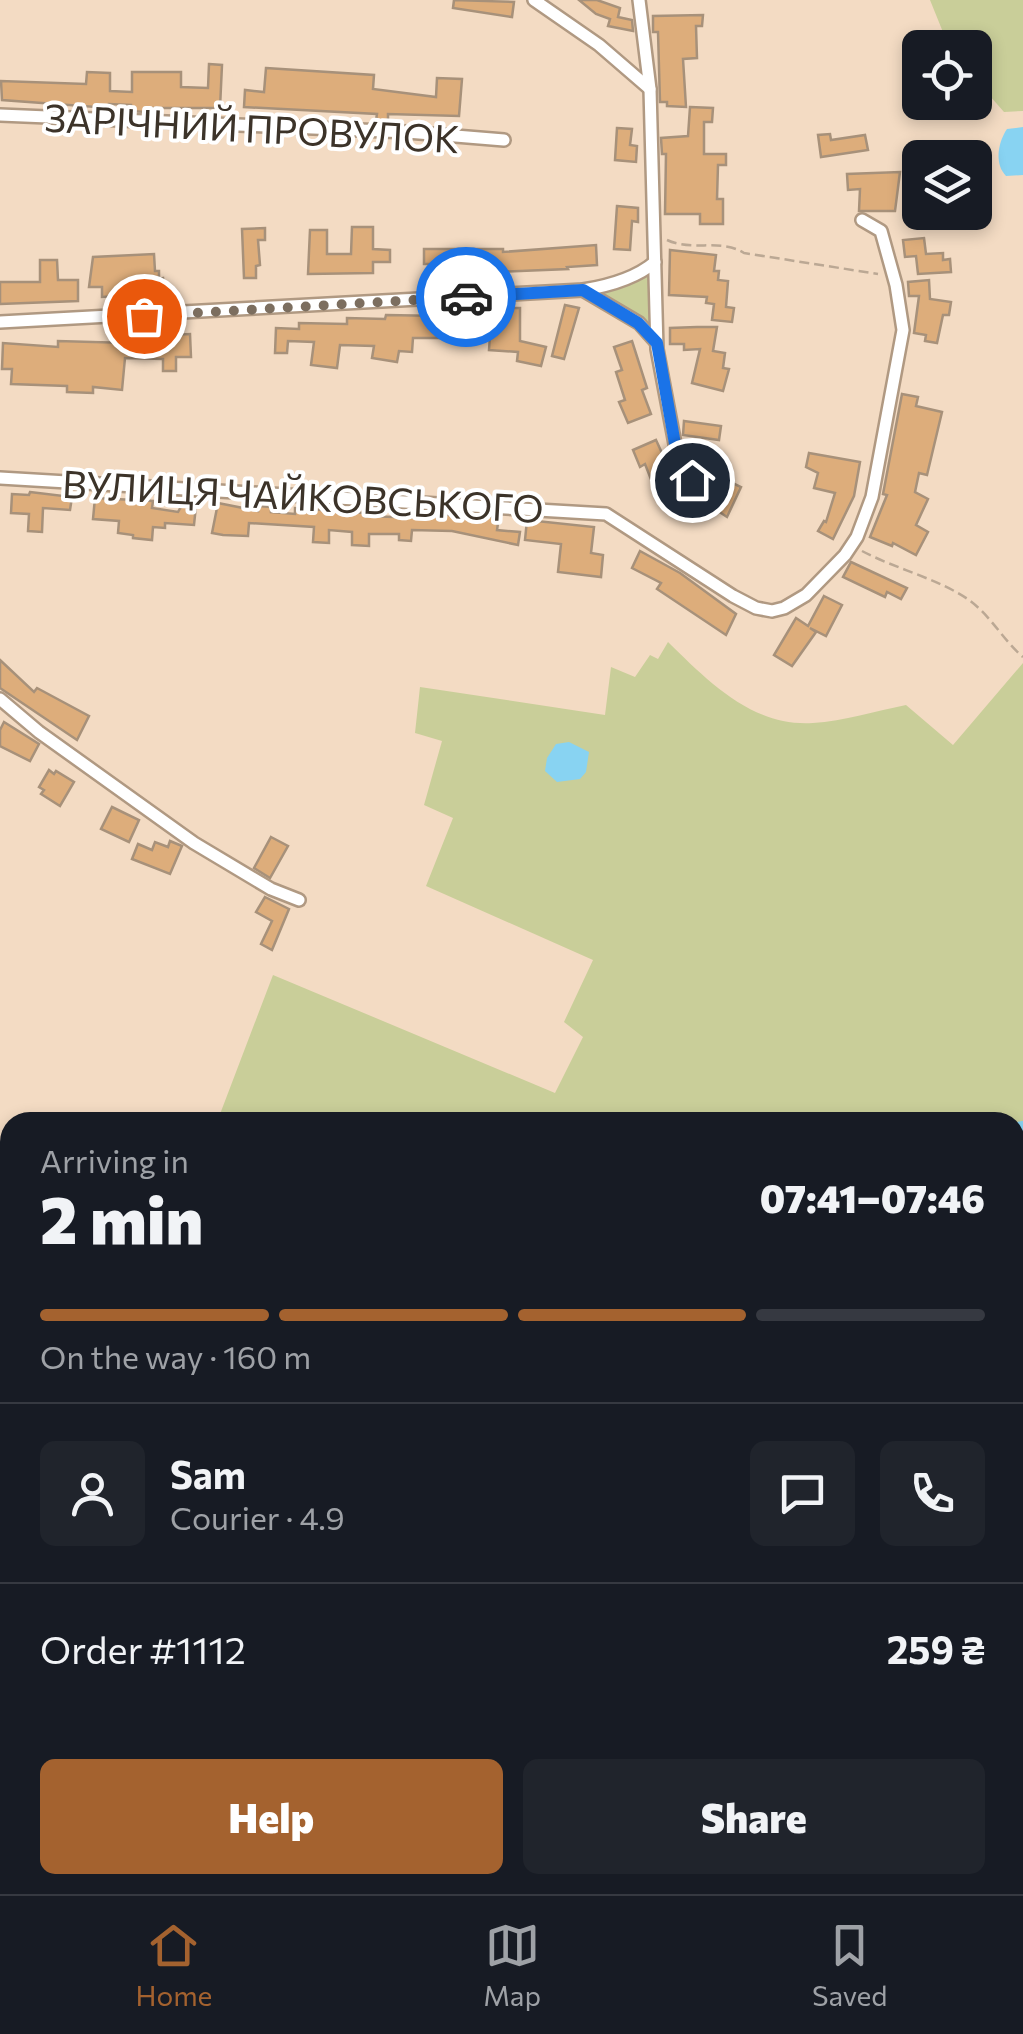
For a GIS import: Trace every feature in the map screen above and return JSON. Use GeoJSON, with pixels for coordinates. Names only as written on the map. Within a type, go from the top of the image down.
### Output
{"type":"FeatureCollection","features":[{"type":"Feature","properties":{"kind":"street"},"geometry":{"type":"LineString","coordinates":[[534,0],[599,45],[650,89]]}},
{"type":"Feature","properties":{"kind":"street"},"geometry":{"type":"LineString","coordinates":[[639,0],[650,89],[657,343],[675,444],[692,480]]}},
{"type":"Feature","properties":{"kind":"street","name":"ЗАРІЧНИЙ ПРОВУЛОК"},"geometry":{"type":"LineString","coordinates":[[0,115],[407,132],[504,140]]}},
{"type":"Feature","properties":{"kind":"street"},"geometry":{"type":"LineString","coordinates":[[853,544],[872,497],[903,330],[881,231],[862,220]]}},
{"type":"Feature","properties":{"kind":"street"},"geometry":{"type":"LineString","coordinates":[[0,322],[583,290],[627,278],[655,262]]}},
{"type":"Feature","properties":{"kind":"street"},"geometry":{"type":"LineString","coordinates":[[583,290],[638,323],[657,343]]}},
{"type":"Feature","properties":{"kind":"street","name":"ВУЛИЦЯ ЧАЙКОВСЬКОГО"},"geometry":{"type":"LineString","coordinates":[[0,478],[606,514],[733,596],[772,611],[792,606],[806,596],[853,544]]}},
{"type":"Feature","properties":{"kind":"street"},"geometry":{"type":"LineString","coordinates":[[0,698],[39,732],[194,844],[271,890],[300,900]]}},
{"type":"Feature","properties":{"kind":"path"},"geometry":{"type":"LineString","coordinates":[[656,237],[686,246],[726,244],[744,253],[894,276]]}},
{"type":"Feature","properties":{"kind":"path"},"geometry":{"type":"LineString","coordinates":[[853,544],[895,568],[953,590],[972,603],[1023,657]]}},
{"type":"Feature","properties":{"kind":"green space"},"geometry":{"type":"Polygon","coordinates":[[[930,0],[1023,0],[1023,111],[1004,112],[992,98],[992,30],[942,30],[930,0]]]}},
{"type":"Feature","properties":{"kind":"green space"},"geometry":{"type":"Polygon","coordinates":[[[655,262],[652,337],[583,290],[655,262]]]}},
{"type":"Feature","properties":{"kind":"green space"},"geometry":{"type":"Polygon","coordinates":[[[668,642],[715,686],[770,718],[813,723],[906,705],[953,745],[1023,663],[1023,1112],[221,1112],[273,975],[555,1093],[583,1037],[564,1022],[593,960],[426,886],[453,818],[424,805],[442,741],[415,733],[420,687],[605,715],[611,667],[635,677],[650,655],[658,659],[668,642]]]}},
{"type":"Feature","properties":{"kind":"water"},"geometry":{"type":"Polygon","coordinates":[[[1023,127],[1023,175],[1006,176],[999,159],[1001,140],[1007,129],[1023,127]]]}},
{"type":"Feature","properties":{"kind":"water"},"geometry":{"type":"Polygon","coordinates":[[[569,742],[589,752],[586,772],[580,779],[557,782],[545,771],[547,758],[556,744],[569,742]]]}},
{"type":"Feature","properties":{"kind":"building"},"geometry":{"type":"Polygon","coordinates":[[[454,0],[514,2],[512,17],[453,8],[454,0]]]}},
{"type":"Feature","properties":{"kind":"building"},"geometry":{"type":"Polygon","coordinates":[[[579,0],[597,0],[620,8],[618,17],[632,20],[633,31],[608,26],[610,19],[596,14],[579,0]]]}},
{"type":"Feature","properties":{"kind":"building"},"geometry":{"type":"Polygon","coordinates":[[[703,15],[702,26],[696,26],[697,58],[683,59],[686,107],[667,106],[667,102],[660,102],[658,32],[653,32],[653,16],[703,15]]]}},
{"type":"Feature","properties":{"kind":"building"},"geometry":{"type":"Polygon","coordinates":[[[209,64],[222,65],[220,108],[147,108],[146,112],[131,111],[131,105],[109,104],[109,108],[2,100],[1,81],[86,84],[87,72],[110,73],[110,91],[132,92],[132,72],[181,72],[181,87],[208,88],[209,64]]]}},
{"type":"Feature","properties":{"kind":"building"},"geometry":{"type":"Polygon","coordinates":[[[266,68],[374,75],[373,89],[436,97],[437,78],[462,79],[459,116],[388,114],[388,121],[376,120],[377,114],[244,107],[245,90],[264,92],[266,68]]]}},
{"type":"Feature","properties":{"kind":"building"},"geometry":{"type":"Polygon","coordinates":[[[690,107],[713,108],[712,122],[704,122],[704,154],[726,154],[726,165],[718,165],[717,199],[723,199],[723,224],[700,224],[700,214],[665,214],[666,154],[662,154],[661,138],[688,136],[690,107]]]}},
{"type":"Feature","properties":{"kind":"building"},"geometry":{"type":"Polygon","coordinates":[[[617,128],[632,129],[630,145],[637,146],[636,162],[615,160],[617,128]]]}},
{"type":"Feature","properties":{"kind":"building"},"geometry":{"type":"Polygon","coordinates":[[[830,134],[831,140],[865,135],[868,150],[821,157],[818,135],[830,134]]]}},
{"type":"Feature","properties":{"kind":"building"},"geometry":{"type":"Polygon","coordinates":[[[900,172],[895,211],[859,211],[860,189],[848,190],[847,174],[900,172]]]}},
{"type":"Feature","properties":{"kind":"building"},"geometry":{"type":"Polygon","coordinates":[[[617,206],[638,208],[638,222],[632,221],[630,250],[614,249],[617,206]]]}},
{"type":"Feature","properties":{"kind":"building"},"geometry":{"type":"Polygon","coordinates":[[[352,227],[373,227],[373,249],[390,250],[390,262],[373,262],[373,273],[308,274],[310,230],[327,230],[327,254],[351,254],[352,227]]]}},
{"type":"Feature","properties":{"kind":"building"},"geometry":{"type":"Polygon","coordinates":[[[265,228],[265,240],[258,240],[260,265],[256,266],[256,278],[244,278],[242,229],[265,228]]]}},
{"type":"Feature","properties":{"kind":"building"},"geometry":{"type":"Polygon","coordinates":[[[924,238],[926,254],[943,253],[943,260],[950,259],[951,272],[918,274],[916,256],[905,257],[903,240],[924,238]]]}},
{"type":"Feature","properties":{"kind":"building"},"geometry":{"type":"Polygon","coordinates":[[[596,245],[597,265],[568,269],[444,274],[444,264],[424,264],[424,249],[503,252],[596,245]]]}},
{"type":"Feature","properties":{"kind":"building"},"geometry":{"type":"Polygon","coordinates":[[[670,250],[716,255],[714,271],[719,271],[718,280],[728,281],[726,307],[734,308],[732,322],[712,320],[714,304],[706,303],[707,297],[669,295],[670,250]]]}},
{"type":"Feature","properties":{"kind":"building"},"geometry":{"type":"Polygon","coordinates":[[[154,254],[155,271],[159,271],[159,279],[163,278],[164,293],[102,297],[102,287],[89,287],[93,257],[154,254]]]}},
{"type":"Feature","properties":{"kind":"building"},"geometry":{"type":"Polygon","coordinates":[[[40,260],[57,260],[58,280],[78,280],[78,301],[0,304],[0,282],[40,282],[40,260]]]}},
{"type":"Feature","properties":{"kind":"building"},"geometry":{"type":"Polygon","coordinates":[[[929,280],[930,299],[951,302],[949,315],[943,315],[937,343],[914,333],[919,296],[909,296],[908,282],[929,280]]]}},
{"type":"Feature","properties":{"kind":"building"},"geometry":{"type":"Polygon","coordinates":[[[565,305],[579,308],[564,359],[552,356],[565,305]]]}},
{"type":"Feature","properties":{"kind":"building"},"geometry":{"type":"Polygon","coordinates":[[[508,308],[520,308],[520,341],[546,347],[541,366],[517,361],[518,352],[489,350],[490,336],[462,335],[467,309],[508,312],[508,308]]]}},
{"type":"Feature","properties":{"kind":"building"},"geometry":{"type":"Polygon","coordinates":[[[386,315],[441,316],[441,338],[413,338],[412,352],[399,351],[397,362],[372,358],[374,346],[340,345],[337,368],[311,365],[314,342],[288,341],[287,353],[275,353],[276,328],[299,329],[299,323],[347,324],[347,318],[385,319],[386,315]]]}},
{"type":"Feature","properties":{"kind":"building"},"geometry":{"type":"Polygon","coordinates":[[[717,327],[713,351],[725,353],[723,368],[729,369],[723,391],[692,383],[700,349],[684,350],[684,344],[670,344],[670,328],[717,327]]]}},
{"type":"Feature","properties":{"kind":"building"},"geometry":{"type":"Polygon","coordinates":[[[190,334],[191,357],[176,357],[176,371],[163,371],[163,359],[125,358],[122,390],[93,387],[93,393],[67,392],[67,386],[11,384],[12,369],[2,369],[3,343],[58,347],[58,341],[128,343],[128,338],[172,340],[171,335],[190,334]]]}},
{"type":"Feature","properties":{"kind":"building"},"geometry":{"type":"Polygon","coordinates":[[[632,341],[651,414],[628,423],[619,402],[625,400],[616,372],[622,370],[614,347],[632,341]]]}},
{"type":"Feature","properties":{"kind":"building"},"geometry":{"type":"Polygon","coordinates":[[[902,394],[918,397],[916,406],[942,412],[927,475],[919,473],[915,492],[928,499],[916,525],[928,532],[916,555],[870,537],[887,495],[883,494],[902,394]]]}},
{"type":"Feature","properties":{"kind":"building"},"geometry":{"type":"Polygon","coordinates":[[[684,421],[721,426],[719,440],[683,435],[684,421]]]}},
{"type":"Feature","properties":{"kind":"building"},"geometry":{"type":"Polygon","coordinates":[[[656,440],[673,479],[654,487],[645,464],[640,467],[633,450],[656,440]]]}},
{"type":"Feature","properties":{"kind":"building"},"geometry":{"type":"Polygon","coordinates":[[[809,453],[860,462],[854,496],[833,539],[818,531],[826,522],[835,493],[814,488],[818,473],[806,467],[809,453]]]}},
{"type":"Feature","properties":{"kind":"building"},"geometry":{"type":"Polygon","coordinates":[[[722,478],[741,487],[727,517],[709,505],[722,478]]]}},
{"type":"Feature","properties":{"kind":"building"},"geometry":{"type":"Polygon","coordinates":[[[12,494],[72,497],[70,510],[43,508],[42,532],[28,531],[29,514],[11,513],[12,494]]]}},
{"type":"Feature","properties":{"kind":"building"},"geometry":{"type":"Polygon","coordinates":[[[95,498],[153,501],[152,508],[178,512],[182,505],[196,506],[194,525],[165,523],[165,528],[153,527],[152,540],[133,538],[118,533],[119,521],[93,519],[95,498]]]}},
{"type":"Feature","properties":{"kind":"building"},"geometry":{"type":"Polygon","coordinates":[[[218,503],[258,511],[258,506],[271,507],[271,512],[295,514],[295,508],[364,516],[499,517],[497,530],[520,532],[518,545],[452,531],[412,530],[411,541],[399,540],[399,534],[369,534],[369,546],[352,545],[352,532],[329,530],[329,543],[313,542],[314,527],[249,523],[248,536],[223,535],[212,533],[218,503]]]}},
{"type":"Feature","properties":{"kind":"building"},"geometry":{"type":"Polygon","coordinates":[[[527,520],[594,527],[591,553],[603,555],[601,577],[558,572],[561,544],[525,540],[527,520]]]}},
{"type":"Feature","properties":{"kind":"building"},"geometry":{"type":"Polygon","coordinates":[[[640,551],[680,573],[736,614],[726,635],[657,589],[661,583],[632,568],[640,551]]]}},
{"type":"Feature","properties":{"kind":"building"},"geometry":{"type":"Polygon","coordinates":[[[851,562],[907,588],[901,599],[887,592],[885,597],[843,577],[851,562]]]}},
{"type":"Feature","properties":{"kind":"building"},"geometry":{"type":"Polygon","coordinates":[[[824,596],[842,605],[826,636],[810,628],[816,632],[792,666],[774,655],[796,618],[808,626],[824,596]]]}},
{"type":"Feature","properties":{"kind":"building"},"geometry":{"type":"Polygon","coordinates":[[[0,660],[34,692],[37,688],[89,716],[77,740],[0,688],[0,660]]]}},
{"type":"Feature","properties":{"kind":"building"},"geometry":{"type":"Polygon","coordinates":[[[4,722],[39,744],[30,761],[0,746],[4,722]]]}},
{"type":"Feature","properties":{"kind":"building"},"geometry":{"type":"Polygon","coordinates":[[[49,770],[74,782],[60,806],[41,794],[44,790],[39,787],[49,770]]]}},
{"type":"Feature","properties":{"kind":"building"},"geometry":{"type":"Polygon","coordinates":[[[112,807],[139,820],[129,842],[101,829],[112,807]]]}},
{"type":"Feature","properties":{"kind":"building"},"geometry":{"type":"Polygon","coordinates":[[[271,837],[288,846],[270,878],[254,868],[271,837]]]}},
{"type":"Feature","properties":{"kind":"building"},"geometry":{"type":"Polygon","coordinates":[[[170,841],[182,846],[170,874],[132,859],[138,844],[152,850],[155,842],[168,847],[170,841]]]}},
{"type":"Feature","properties":{"kind":"building"},"geometry":{"type":"Polygon","coordinates":[[[265,897],[289,909],[272,950],[261,944],[272,921],[256,912],[265,897]]]}},
{"type":"Feature","properties":{"kind":"way so far"},"geometry":{"type":"LineString","coordinates":[[144,316],[466,297]]}},
{"type":"Feature","properties":{"kind":"route"},"geometry":{"type":"LineString","coordinates":[[466,297],[583,290],[638,323],[657,343],[675,444],[692,480]]}}]}
